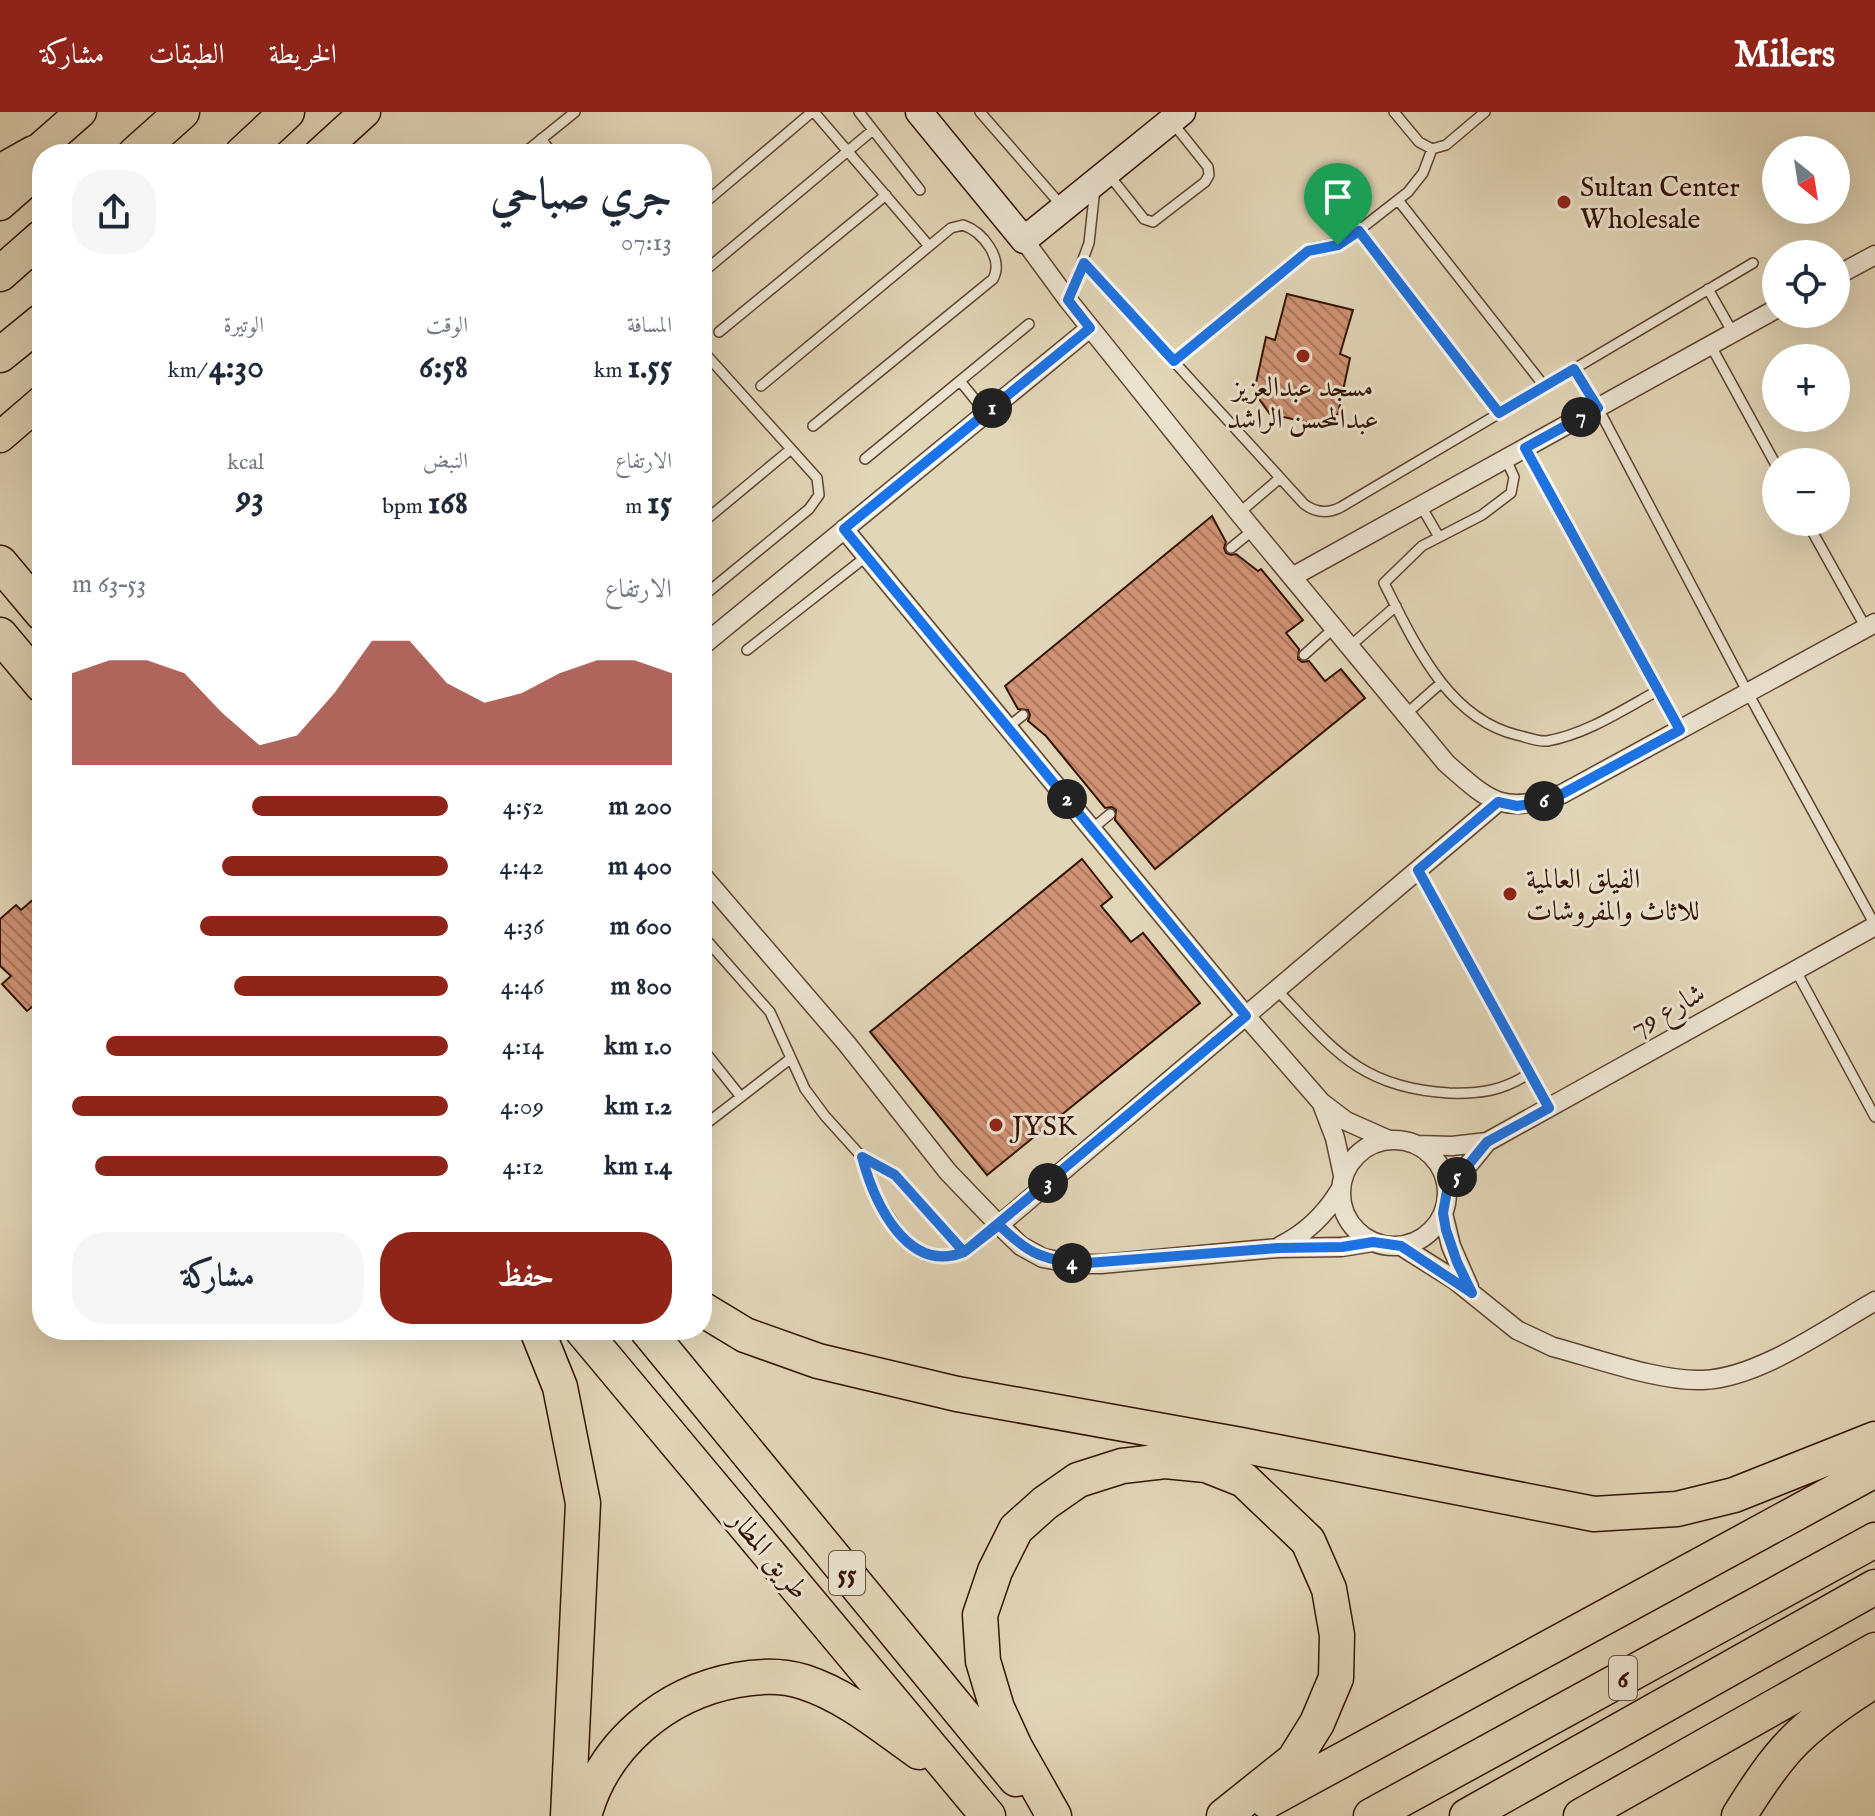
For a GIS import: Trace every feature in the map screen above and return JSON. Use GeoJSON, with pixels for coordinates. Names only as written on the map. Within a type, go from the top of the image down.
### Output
{"type":"FeatureCollection","features":[{"type":"Feature","properties":{"kind":"highway"},"geometry":{"type":"LineString","coordinates":[[146,144],[182,112]]}},
{"type":"Feature","properties":{"kind":"highway"},"geometry":{"type":"LineString","coordinates":[[253,144],[287,112]]}},
{"type":"Feature","properties":{"kind":"highway"},"geometry":{"type":"LineString","coordinates":[[0,172],[32,162]]}},
{"type":"Feature","properties":{"kind":"highway"},"geometry":{"type":"LineString","coordinates":[[0,274],[32,246]]}},
{"type":"Feature","properties":{"kind":"highway"},"geometry":{"type":"LineString","coordinates":[[0,355],[32,329]]}},
{"type":"Feature","properties":{"kind":"highway"},"geometry":{"type":"LineString","coordinates":[[0,563],[32,601]]}},
{"type":"Feature","properties":{"kind":"highway"},"geometry":{"type":"LineString","coordinates":[[0,635],[32,675]]}},
{"type":"Feature","properties":{"kind":"highway"},"geometry":{"type":"LineString","coordinates":[[0,669],[32,683]]}},
{"type":"Feature","properties":{"kind":"highway"},"geometry":{"type":"LineString","coordinates":[[712,1315],[745,1335],[818,1361],[957,1394],[1241,1445],[1594,1514],[1677,1509],[1734,1495],[1875,1439]]}},
{"type":"Feature","properties":{"kind":"highway"},"geometry":{"type":"LineString","coordinates":[[541,1340],[560,1387],[583,1503],[568,1816]]}},
{"type":"Feature","properties":{"kind":"highway","name":"طريق المطار"},"geometry":{"type":"LineString","coordinates":[[590,1340],[988,1816]]}},
{"type":"Feature","properties":{"kind":"highway","name":"طريق المطار"},"geometry":{"type":"LineString","coordinates":[[655,1340],[1047,1816]]}},
{"type":"Feature","properties":{"kind":"highway"},"geometry":{"type":"LineString","coordinates":[[1054,1816],[997,1708],[983,1661],[980,1615],[995,1571],[1016,1529],[1045,1503],[1078,1480],[1122,1466],[1165,1461],[1206,1465],[1244,1480],[1308,1541],[1329,1589],[1337,1635],[1336,1678],[1317,1723],[1294,1760],[1224,1816]]}},
{"type":"Feature","properties":{"kind":"highway"},"geometry":{"type":"LineString","coordinates":[[1238,1816],[1606,1619],[1875,1470]]}},
{"type":"Feature","properties":{"kind":"highway","name":"6"},"geometry":{"type":"LineString","coordinates":[[1371,1816],[1875,1540]]}},
{"type":"Feature","properties":{"kind":"highway","name":"6"},"geometry":{"type":"LineString","coordinates":[[1467,1816],[1875,1587]]}},
{"type":"Feature","properties":{"kind":"highway"},"geometry":{"type":"LineString","coordinates":[[1581,1816],[1875,1650]]}},
{"type":"Feature","properties":{"kind":"highway"},"geometry":{"type":"LineString","coordinates":[[584,1816],[601,1774],[627,1740],[654,1714],[688,1694],[759,1676],[801,1681],[843,1699],[960,1782]]}},
{"type":"Feature","properties":{"kind":"highway"},"geometry":{"type":"LineString","coordinates":[[1739,1816],[1759,1784],[1795,1740],[1854,1692],[1875,1680]]}},
{"type":"Feature","properties":{"kind":"main road"},"geometry":{"type":"LineString","coordinates":[[56,144],[83,112]]}},
{"type":"Feature","properties":{"kind":"main road"},"geometry":{"type":"LineString","coordinates":[[330,144],[365,112]]}},
{"type":"Feature","properties":{"kind":"main road"},"geometry":{"type":"LineString","coordinates":[[0,184],[32,165]]}},
{"type":"Feature","properties":{"kind":"main road"},"geometry":{"type":"LineString","coordinates":[[0,205],[32,171]]}},
{"type":"Feature","properties":{"kind":"main road"},"geometry":{"type":"LineString","coordinates":[[0,410],[32,390]]}},
{"type":"Feature","properties":{"kind":"main road"},"geometry":{"type":"LineString","coordinates":[[0,437],[32,410]]}},
{"type":"Feature","properties":{"kind":"street"},"geometry":{"type":"LineString","coordinates":[[919,112],[1239,513],[1446,763],[1476,790],[1498,802],[1517,806],[1562,794],[1870,626]]}},
{"type":"Feature","properties":{"kind":"street"},"geometry":{"type":"LineString","coordinates":[[1024,240],[1176,116]]}},
{"type":"Feature","properties":{"kind":"street"},"geometry":{"type":"LineString","coordinates":[[1850,268],[1875,255]]}},
{"type":"Feature","properties":{"kind":"street"},"geometry":{"type":"LineString","coordinates":[[1292,577],[1762,317]]}},
{"type":"Feature","properties":{"kind":"street"},"geometry":{"type":"LineString","coordinates":[[712,638],[1090,328]]}},
{"type":"Feature","properties":{"kind":"street"},"geometry":{"type":"LineString","coordinates":[[844,529],[1015,721],[1092,829],[1321,1102],[1346,1121],[1389,1140],[1416,1144],[1439,1163],[1447,1191],[1443,1213],[1431,1232],[1422,1239],[1401,1246]]}},
{"type":"Feature","properties":{"kind":"street"},"geometry":{"type":"LineString","coordinates":[[999,1225],[1498,802]]}},
{"type":"Feature","properties":{"kind":"street"},"geometry":{"type":"LineString","coordinates":[[712,887],[847,1044],[948,1172],[1021,1246],[1043,1258],[1075,1264],[1278,1248],[1342,1247],[1373,1242],[1401,1246],[1472,1293],[1501,1319],[1534,1340],[1667,1377],[1702,1380],[1728,1377],[1753,1369],[1875,1301]]}},
{"type":"Feature","properties":{"kind":"street","name":"شارع 79"},"geometry":{"type":"LineString","coordinates":[[1447,1191],[1487,1142],[1875,925]]}},
{"type":"Feature","properties":{"kind":"street"},"geometry":{"type":"LineString","coordinates":[[1321,1102],[1335,1138],[1345,1216],[1361,1236],[1373,1242]]}},
{"type":"Feature","properties":{"kind":"street"},"geometry":{"type":"LineString","coordinates":[[1278,1248],[1314,1224],[1356,1155],[1377,1142],[1389,1140]]}},
{"type":"Feature","properties":{"kind":"street","name":"شارع 79"},"geometry":{"type":"LineString","coordinates":[[1416,1144],[1452,1146],[1487,1142]]}},
{"type":"Feature","properties":{"kind":"street"},"geometry":{"type":"LineString","coordinates":[[1443,1213],[1451,1246],[1472,1293]]}},
{"type":"Feature","properties":{"kind":"lane"},"geometry":{"type":"LineString","coordinates":[[535,144],[575,112]]}},
{"type":"Feature","properties":{"kind":"lane"},"geometry":{"type":"LineString","coordinates":[[712,197],[813,112],[929,246]]}},
{"type":"Feature","properties":{"kind":"lane"},"geometry":{"type":"LineString","coordinates":[[859,112],[920,190]]}},
{"type":"Feature","properties":{"kind":"lane"},"geometry":{"type":"LineString","coordinates":[[980,112],[1063,208]]}},
{"type":"Feature","properties":{"kind":"lane"},"geometry":{"type":"LineString","coordinates":[[1399,114],[1424,147],[1432,149],[1446,145],[1485,112]]}},
{"type":"Feature","properties":{"kind":"lane"},"geometry":{"type":"LineString","coordinates":[[1101,177],[1144,219],[1153,222],[1205,182],[1209,175],[1208,167],[1176,116]]}},
{"type":"Feature","properties":{"kind":"lane"},"geometry":{"type":"LineString","coordinates":[[712,265],[873,130]]}},
{"type":"Feature","properties":{"kind":"lane"},"geometry":{"type":"LineString","coordinates":[[541,139],[545,144]]}},
{"type":"Feature","properties":{"kind":"lane"},"geometry":{"type":"LineString","coordinates":[[1174,361],[1308,251],[1338,245],[1408,192],[1423,173],[1432,149]]}},
{"type":"Feature","properties":{"kind":"lane"},"geometry":{"type":"LineString","coordinates":[[1068,300],[1084,263],[1101,177]]}},
{"type":"Feature","properties":{"kind":"lane"},"geometry":{"type":"LineString","coordinates":[[719,332],[886,195]]}},
{"type":"Feature","properties":{"kind":"lane"},"geometry":{"type":"LineString","coordinates":[[1398,200],[1545,387]]}},
{"type":"Feature","properties":{"kind":"lane"},"geometry":{"type":"LineString","coordinates":[[761,386],[929,246],[957,225],[969,227],[996,258],[996,273],[987,285],[813,426]]}},
{"type":"Feature","properties":{"kind":"lane"},"geometry":{"type":"LineString","coordinates":[[1359,231],[1499,413]]}},
{"type":"Feature","properties":{"kind":"lane"},"geometry":{"type":"LineString","coordinates":[[1084,263],[1280,478],[1310,509],[1318,511],[1334,510],[1753,263]]}},
{"type":"Feature","properties":{"kind":"lane"},"geometry":{"type":"LineString","coordinates":[[1708,289],[1733,333]]}},
{"type":"Feature","properties":{"kind":"lane"},"geometry":{"type":"LineString","coordinates":[[865,459],[1029,324]]}},
{"type":"Feature","properties":{"kind":"lane"},"geometry":{"type":"LineString","coordinates":[[1711,346],[1767,448]]}},
{"type":"Feature","properties":{"kind":"lane"},"geometry":{"type":"LineString","coordinates":[[712,361],[817,478],[819,487],[815,503],[712,589]]}},
{"type":"Feature","properties":{"kind":"lane"},"geometry":{"type":"LineString","coordinates":[[1574,369],[1598,408],[1875,925]]}},
{"type":"Feature","properties":{"kind":"lane"},"geometry":{"type":"LineString","coordinates":[[960,381],[986,413]]}},
{"type":"Feature","properties":{"kind":"lane"},"geometry":{"type":"LineString","coordinates":[[1525,448],[1680,730]]}},
{"type":"Feature","properties":{"kind":"lane"},"geometry":{"type":"LineString","coordinates":[[712,515],[791,449]]}},
{"type":"Feature","properties":{"kind":"lane"},"geometry":{"type":"LineString","coordinates":[[1506,459],[1514,477],[1511,493],[1482,515],[1422,546],[1384,583],[1409,633],[1441,683],[1447,692],[1495,730],[1544,742],[1600,723],[1659,690]]}},
{"type":"Feature","properties":{"kind":"lane"},"geometry":{"type":"LineString","coordinates":[[1239,513],[1280,478]]}},
{"type":"Feature","properties":{"kind":"lane"},"geometry":{"type":"LineString","coordinates":[[1421,506],[1439,537]]}},
{"type":"Feature","properties":{"kind":"lane"},"geometry":{"type":"LineString","coordinates":[[1231,548],[1253,530]]}},
{"type":"Feature","properties":{"kind":"lane"},"geometry":{"type":"LineString","coordinates":[[1815,536],[1870,626]]}},
{"type":"Feature","properties":{"kind":"lane"},"geometry":{"type":"LineString","coordinates":[[747,650],[867,556]]}},
{"type":"Feature","properties":{"kind":"lane"},"geometry":{"type":"LineString","coordinates":[[1349,647],[1396,606]]}},
{"type":"Feature","properties":{"kind":"lane"},"geometry":{"type":"LineString","coordinates":[[1304,655],[1334,628]]}},
{"type":"Feature","properties":{"kind":"lane"},"geometry":{"type":"LineString","coordinates":[[1406,714],[1441,683]]}},
{"type":"Feature","properties":{"kind":"lane"},"geometry":{"type":"LineString","coordinates":[[1092,829],[1110,814]]}},
{"type":"Feature","properties":{"kind":"lane"},"geometry":{"type":"LineString","coordinates":[[1418,870],[1549,1108]]}},
{"type":"Feature","properties":{"kind":"lane"},"geometry":{"type":"LineString","coordinates":[[712,946],[770,1012],[790,1059],[814,1103],[862,1157],[895,1175],[964,1252]]}},
{"type":"Feature","properties":{"kind":"lane"},"geometry":{"type":"LineString","coordinates":[[1795,969],[1875,1117]]}},
{"type":"Feature","properties":{"kind":"lane"},"geometry":{"type":"LineString","coordinates":[[1276,989],[1349,1063],[1390,1084],[1411,1090],[1475,1094],[1504,1088],[1530,1073]]}},
{"type":"Feature","properties":{"kind":"lane"},"geometry":{"type":"LineString","coordinates":[[712,1119],[790,1059]]}},
{"type":"Feature","properties":{"kind":"lane"},"geometry":{"type":"LineString","coordinates":[[712,1061],[741,1097]]}},
{"type":"Feature","properties":{"kind":"lane"},"geometry":{"type":"LineString","coordinates":[[862,1157],[877,1198],[907,1243],[916,1251],[940,1258],[964,1252],[999,1225]]}},
{"type":"Feature","properties":{"kind":"building","name":"مسجد عبدالعزيز عبدالمحسن الراشد"},"geometry":{"type":"Polygon","coordinates":[[[1287,294],[1353,310],[1340,354],[1350,358],[1338,414],[1314,424],[1270,414],[1254,392],[1266,337],[1275,340],[1287,294]]]}},
{"type":"Feature","properties":{"kind":"building"},"geometry":{"type":"Polygon","coordinates":[[[1212,516],[1226,542],[1226,553],[1236,554],[1258,571],[1261,569],[1303,620],[1286,633],[1299,649],[1298,659],[1309,661],[1325,681],[1341,669],[1365,698],[1155,869],[1115,820],[1116,810],[1105,808],[1046,736],[1028,721],[1028,710],[1018,709],[1005,686],[1212,516]]]}},
{"type":"Feature","properties":{"kind":"building"},"geometry":{"type":"Polygon","coordinates":[[[1082,859],[1112,897],[1101,906],[1131,942],[1143,933],[1200,1003],[987,1175],[870,1032],[1082,859]]]}},
{"type":"Feature","properties":{"kind":"building"},"geometry":{"type":"Polygon","coordinates":[[[32,901],[32,1007],[27,1011],[2,984],[11,976],[0,966],[0,919],[16,905],[21,910],[32,901]]]}},
{"type":"Feature","properties":{"kind":"place","name":"Sultan Center Wholesale"},"geometry":{"type":"Point","coordinates":[1564,202]}},
{"type":"Feature","properties":{"kind":"place","name":"مسجد عبدالعزيز عبدالمحسن الراشد"},"geometry":{"type":"Point","coordinates":[1303,356]}},
{"type":"Feature","properties":{"kind":"place","name":"الفيلق العالمية للاثاث والمفروشات"},"geometry":{"type":"Point","coordinates":[1510,894]}},
{"type":"Feature","properties":{"kind":"place","name":"JYSK"},"geometry":{"type":"Point","coordinates":[996,1125]}},
{"type":"Feature","properties":{"kind":"route"},"geometry":{"type":"LineString","coordinates":[[1338,245],[1308,251],[1174,361],[1084,263],[1068,300],[1090,328],[844,529],[1246,1016],[964,1252],[952,1257],[927,1256],[907,1243],[884,1211],[862,1157],[874,1161],[904,1183],[964,1252],[999,1225],[1021,1246],[1043,1258],[1075,1264],[1278,1248],[1342,1247],[1373,1242],[1401,1246],[1472,1293],[1446,1230],[1443,1213],[1447,1191],[1487,1142],[1549,1108],[1418,870],[1498,802],[1517,806],[1562,794],[1680,730],[1525,448],[1598,408],[1574,369],[1499,413],[1359,231],[1338,245]]}}]}
